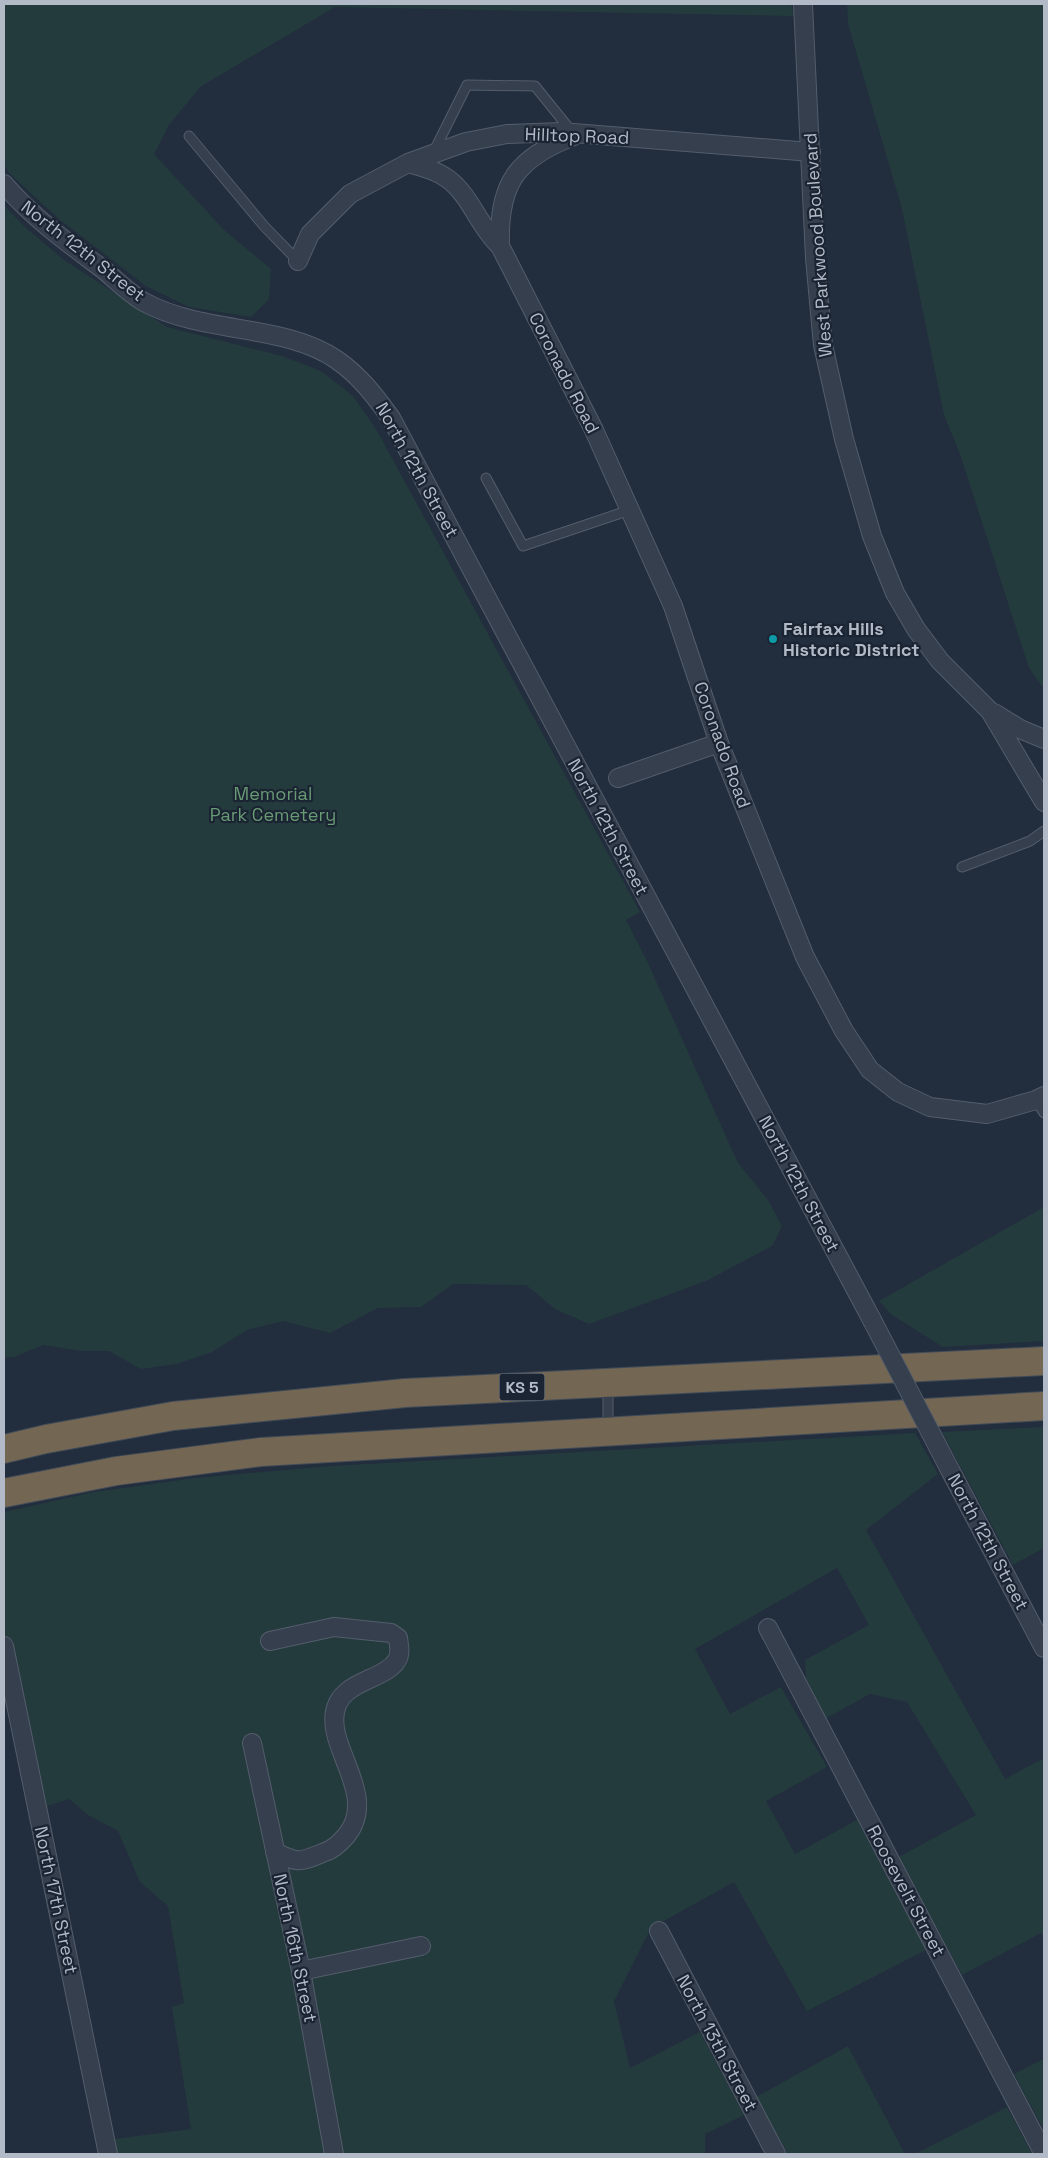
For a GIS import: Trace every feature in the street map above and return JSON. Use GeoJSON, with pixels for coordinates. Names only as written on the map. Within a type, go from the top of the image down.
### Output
{"type":"FeatureCollection","features":[{"type":"Feature","properties":{"kind":"highway","name":"KS 5"},"geometry":{"type":"LineString","coordinates":[[4,1449],[46,1438],[173,1416],[405,1393],[1044,1361]]}},
{"type":"Feature","properties":{"kind":"highway"},"geometry":{"type":"LineString","coordinates":[[4,1493],[116,1471],[261,1452],[1044,1406]]}},
{"type":"Feature","properties":{"kind":"street","name":"West Parkwood Boulevard"},"geometry":{"type":"LineString","coordinates":[[804,4],[816,258],[823,345],[844,439],[872,536],[895,593],[916,629],[940,661],[990,711],[1020,729],[1044,739]]}},
{"type":"Feature","properties":{"kind":"street","name":"Hilltop Road"},"geometry":{"type":"LineString","coordinates":[[298,261],[310,234],[350,194],[408,163],[466,142],[506,134],[533,132],[577,133],[812,152]]}},
{"type":"Feature","properties":{"kind":"street","name":"Coronado Road"},"geometry":{"type":"LineString","coordinates":[[500,246],[500,211],[506,190],[520,167],[542,150],[577,133]]}},
{"type":"Feature","properties":{"kind":"street","name":"Coronado Road"},"geometry":{"type":"LineString","coordinates":[[408,163],[436,172],[448,179],[471,207],[488,236],[500,246],[593,428],[673,606],[719,743],[804,958],[844,1031],[870,1070],[898,1092],[930,1108],[987,1114],[1042,1103]]}},
{"type":"Feature","properties":{"kind":"street","name":"North 12th Street"},"geometry":{"type":"LineString","coordinates":[[4,184],[40,222],[146,302],[190,320],[274,336],[306,345],[336,360],[368,387],[391,418],[872,1320],[1044,1648]]}},
{"type":"Feature","properties":{"kind":"street","name":"West Parkwood Boulevard"},"geometry":{"type":"LineString","coordinates":[[990,711],[1044,802]]}},
{"type":"Feature","properties":{"kind":"street"},"geometry":{"type":"LineString","coordinates":[[618,778],[719,743]]}},
{"type":"Feature","properties":{"kind":"street"},"geometry":{"type":"LineString","coordinates":[[270,1641],[334,1628],[391,1633],[398,1638],[400,1648],[397,1660],[385,1671],[346,1692],[338,1702],[334,1712],[337,1735],[353,1780],[357,1798],[355,1820],[350,1831],[339,1845],[302,1861],[294,1861],[275,1852]]}},
{"type":"Feature","properties":{"kind":"street","name":"Roosevelt Street"},"geometry":{"type":"LineString","coordinates":[[768,1628],[1044,2154]]}},
{"type":"Feature","properties":{"kind":"street","name":"North 17th Street"},"geometry":{"type":"LineString","coordinates":[[4,1646],[108,2154]]}},
{"type":"Feature","properties":{"kind":"street","name":"North 16th Street"},"geometry":{"type":"LineString","coordinates":[[252,1743],[300,1971],[334,2154]]}},
{"type":"Feature","properties":{"kind":"street","name":"North 13th Street"},"geometry":{"type":"LineString","coordinates":[[659,1931],[776,2154]]}},
{"type":"Feature","properties":{"kind":"street"},"geometry":{"type":"LineString","coordinates":[[300,1971],[421,1946]]}},
{"type":"Feature","properties":{"kind":"lane"},"geometry":{"type":"LineString","coordinates":[[433,153],[467,85],[535,86],[577,133]]}},
{"type":"Feature","properties":{"kind":"lane"},"geometry":{"type":"LineString","coordinates":[[189,136],[264,226],[298,261]]}},
{"type":"Feature","properties":{"kind":"lane"},"geometry":{"type":"LineString","coordinates":[[486,478],[523,546],[630,510]]}},
{"type":"Feature","properties":{"kind":"lane"},"geometry":{"type":"LineString","coordinates":[[962,867],[1030,841],[1044,831]]}},
{"type":"Feature","properties":{"kind":"lane"},"geometry":{"type":"LineString","coordinates":[[608,1383],[608,1432]]}},
{"type":"Feature","properties":{"kind":"green space"},"geometry":{"type":"Polygon","coordinates":[[[4,4],[791,4],[794,16],[335,7],[200,87],[169,125],[154,154],[224,230],[271,269],[269,299],[251,317],[189,307],[146,286],[59,219],[10,174],[4,165],[4,4]]]}},
{"type":"Feature","properties":{"kind":"green space"},"geometry":{"type":"Polygon","coordinates":[[[847,4],[1044,4],[1044,689],[1029,668],[960,454],[944,415],[902,209],[848,24],[847,4]]]}},
{"type":"Feature","properties":{"kind":"green space","name":"Memorial Park Cemetery"},"geometry":{"type":"Polygon","coordinates":[[[4,205],[25,227],[64,260],[167,327],[282,356],[321,371],[353,396],[376,429],[640,912],[626,920],[647,961],[738,1163],[768,1200],[782,1226],[772,1246],[706,1281],[589,1324],[555,1309],[526,1285],[453,1284],[421,1307],[378,1308],[330,1333],[283,1321],[247,1330],[212,1352],[177,1364],[141,1369],[109,1351],[82,1351],[43,1345],[14,1357],[4,1357],[4,205]]]}},
{"type":"Feature","properties":{"kind":"green space"},"geometry":{"type":"Polygon","coordinates":[[[1044,1207],[1044,1341],[943,1347],[892,1315],[879,1301],[1044,1207]]]}},
{"type":"Feature","properties":{"kind":"green space"},"geometry":{"type":"Polygon","coordinates":[[[1044,1427],[1044,1548],[1013,1565],[942,1432],[1044,1427]]]}},
{"type":"Feature","properties":{"kind":"green space"},"geometry":{"type":"Polygon","coordinates":[[[915,1433],[938,1474],[866,1530],[1005,1779],[1044,1758],[1044,1940],[1041,1933],[962,1975],[899,1857],[976,1815],[907,1702],[870,1694],[825,1719],[806,1678],[805,1660],[869,1625],[837,1568],[695,1649],[730,1714],[781,1687],[827,1767],[766,1801],[795,1854],[857,1820],[926,1950],[807,2011],[734,1882],[651,1928],[614,2001],[630,2068],[700,2032],[744,2115],[705,2134],[705,2154],[117,2154],[114,2139],[191,2129],[172,2007],[184,2003],[168,1906],[140,1882],[118,1831],[88,1815],[69,1799],[47,1806],[12,1640],[4,1642],[4,1512],[94,1492],[195,1478],[331,1466],[915,1433]]]}},
{"type":"Feature","properties":{"kind":"green space"},"geometry":{"type":"Polygon","coordinates":[[[848,2046],[905,2154],[788,2154],[756,2097],[848,2046]]]}},
{"type":"Feature","properties":{"kind":"green space"},"geometry":{"type":"Polygon","coordinates":[[[1044,2059],[1044,2130],[1014,2074],[1044,2059]]]}},
{"type":"Feature","properties":{"kind":"green space"},"geometry":{"type":"Polygon","coordinates":[[[1007,2107],[1032,2154],[915,2154],[1007,2107]]]}},
{"type":"Feature","properties":{"kind":"place","name":"Fairfax Hills Historic District"},"geometry":{"type":"Point","coordinates":[773,639]}}]}
